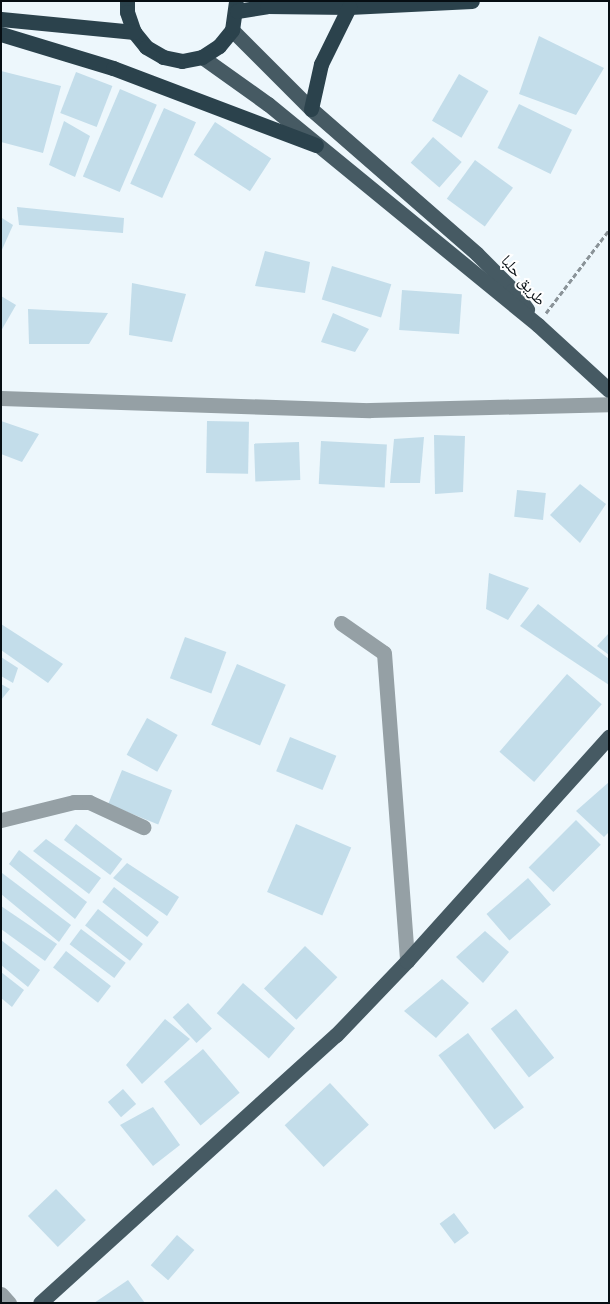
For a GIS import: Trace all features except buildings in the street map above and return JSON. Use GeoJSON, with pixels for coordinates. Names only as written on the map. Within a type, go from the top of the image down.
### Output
{"type":"FeatureCollection","features":[{"type":"Feature","properties":{"kind":"highway"},"geometry":{"type":"LineString","coordinates":[[127,1],[127,12],[134,32],[146,47],[163,57],[182,61],[202,57],[219,46],[232,30],[236,6],[349,7],[472,1]]}},
{"type":"Feature","properties":{"kind":"highway"},"geometry":{"type":"LineString","coordinates":[[311,109],[321,64],[349,7]]}},
{"type":"Feature","properties":{"kind":"highway"},"geometry":{"type":"LineString","coordinates":[[1,19],[134,32]]}},
{"type":"Feature","properties":{"kind":"highway"},"geometry":{"type":"LineString","coordinates":[[1,34],[114,68],[316,145]]}},
{"type":"Feature","properties":{"kind":"main road","name":"طريق حلبا"},"geometry":{"type":"LineString","coordinates":[[232,30],[311,109],[477,254],[513,290],[538,324]]}},
{"type":"Feature","properties":{"kind":"main road","name":"طريق حلبا"},"geometry":{"type":"LineString","coordinates":[[202,57],[268,104],[538,324]]}},
{"type":"Feature","properties":{"kind":"main road"},"geometry":{"type":"LineString","coordinates":[[538,324],[609,390]]}},
{"type":"Feature","properties":{"kind":"main road"},"geometry":{"type":"LineString","coordinates":[[40,1303],[291,1078],[407,961],[609,737]]}},
{"type":"Feature","properties":{"kind":"street"},"geometry":{"type":"LineString","coordinates":[[1,398],[370,410],[609,404]]}},
{"type":"Feature","properties":{"kind":"street"},"geometry":{"type":"LineString","coordinates":[[341,623],[384,653],[407,961]]}},
{"type":"Feature","properties":{"kind":"street"},"geometry":{"type":"LineString","coordinates":[[1,820],[74,802],[89,802],[143,827]]}},
{"type":"Feature","properties":{"kind":"street"},"geometry":{"type":"LineString","coordinates":[[1,1294],[9,1303]]}},
{"type":"Feature","properties":{"kind":"path"},"geometry":{"type":"LineString","coordinates":[[538,324],[609,230]]}}]}
